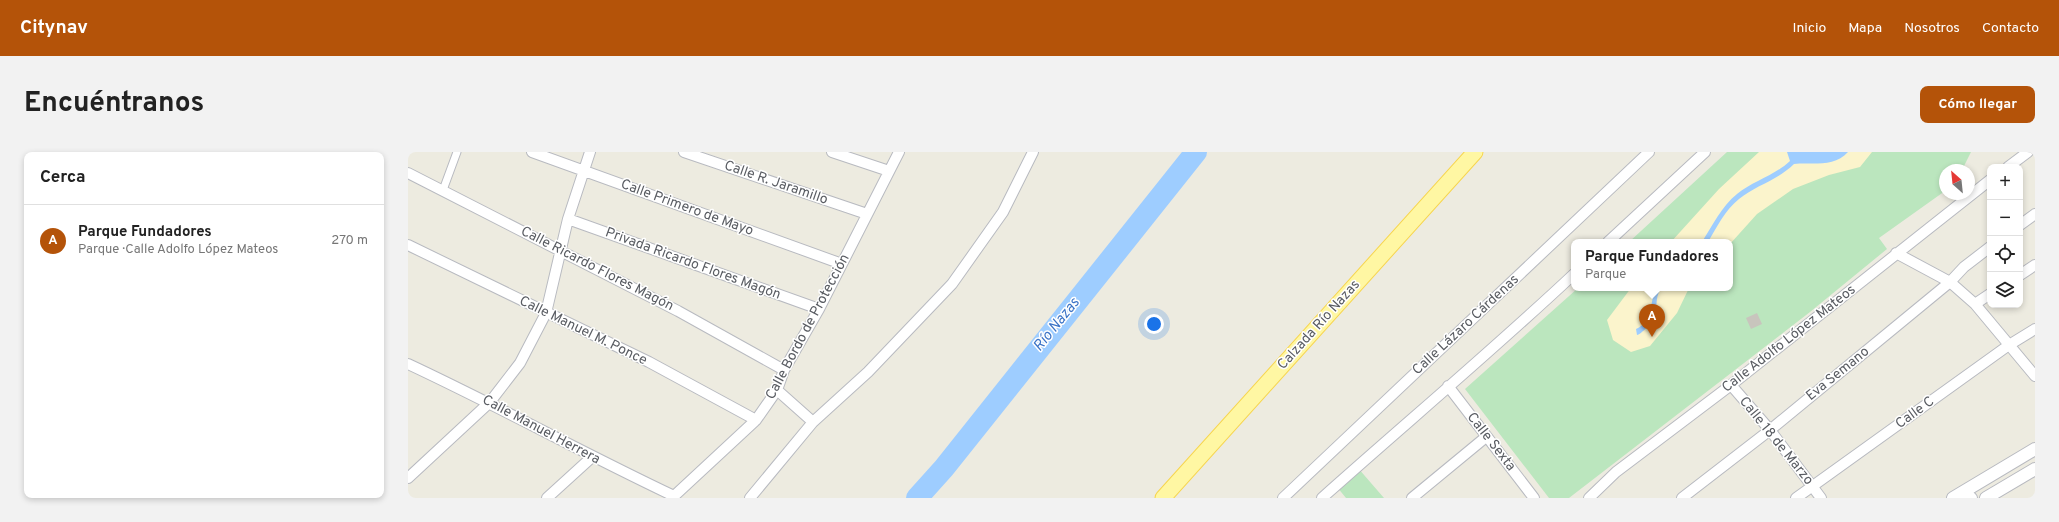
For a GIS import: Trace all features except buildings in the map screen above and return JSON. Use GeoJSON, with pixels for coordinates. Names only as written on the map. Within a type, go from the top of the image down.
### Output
{"type":"FeatureCollection","features":[{"type":"Feature","properties":{"kind":"main road","name":"Calzada Río Nazas"},"geometry":{"type":"LineString","coordinates":[[1164,498],[1476,152]]}},
{"type":"Feature","properties":{"kind":"street"},"geometry":{"type":"LineString","coordinates":[[443,190],[457,152]]}},
{"type":"Feature","properties":{"kind":"street","name":"Calle Primero de Mayo"},"geometry":{"type":"LineString","coordinates":[[532,152],[842,264]]}},
{"type":"Feature","properties":{"kind":"street"},"geometry":{"type":"LineString","coordinates":[[408,478],[490,402],[520,363],[546,313],[568,219],[590,152]]}},
{"type":"Feature","properties":{"kind":"street","name":"Calle R. Jaramillo"},"geometry":{"type":"LineString","coordinates":[[684,152],[868,214]]}},
{"type":"Feature","properties":{"kind":"street"},"geometry":{"type":"LineString","coordinates":[[832,152],[889,171]]}},
{"type":"Feature","properties":{"kind":"street","name":"Calle Bordo de Protección"},"geometry":{"type":"LineString","coordinates":[[673,497],[756,420],[777,390],[784,370],[819,309],[899,152]]}},
{"type":"Feature","properties":{"kind":"street"},"geometry":{"type":"LineString","coordinates":[[750,498],[813,422],[868,372],[952,284],[1003,212],[1033,152]]}},
{"type":"Feature","properties":{"kind":"street","name":"Calle Lázaro Cárdenas"},"geometry":{"type":"LineString","coordinates":[[1282,498],[1649,152]]}},
{"type":"Feature","properties":{"kind":"street"},"geometry":{"type":"LineString","coordinates":[[1611,239],[1705,152]]}},
{"type":"Feature","properties":{"kind":"street"},"geometry":{"type":"LineString","coordinates":[[2012,164],[2028,152]]}},
{"type":"Feature","properties":{"kind":"street","name":"Calle Ricardo Flores Magón"},"geometry":{"type":"LineString","coordinates":[[408,173],[678,310],[784,370]]}},
{"type":"Feature","properties":{"kind":"street","name":"Calle Adolfo López Mateos"},"geometry":{"type":"LineString","coordinates":[[1589,498],[1616,472],[1731,385],[1987,182]]}},
{"type":"Feature","properties":{"kind":"street"},"geometry":{"type":"LineString","coordinates":[[2023,223],[2035,214]]}},
{"type":"Feature","properties":{"kind":"street","name":"Privada Ricardo Flores Magón"},"geometry":{"type":"LineString","coordinates":[[568,219],[819,309]]}},
{"type":"Feature","properties":{"kind":"street","name":"Calle Manuel M. Ponce"},"geometry":{"type":"LineString","coordinates":[[408,245],[649,362],[756,420]]}},
{"type":"Feature","properties":{"kind":"street","name":"Eva Semano"},"geometry":{"type":"LineString","coordinates":[[1682,498],[1770,430],[1950,282],[1964,267],[1987,249]]}},
{"type":"Feature","properties":{"kind":"street"},"geometry":{"type":"LineString","coordinates":[[1896,253],[1950,282],[1975,304],[2035,376]]}},
{"type":"Feature","properties":{"kind":"street"},"geometry":{"type":"LineString","coordinates":[[2023,273],[2035,265]]}},
{"type":"Feature","properties":{"kind":"street"},"geometry":{"type":"LineString","coordinates":[[1322,498],[1448,386],[1495,348],[1571,277]]}},
{"type":"Feature","properties":{"kind":"street"},"geometry":{"type":"LineString","coordinates":[[1975,304],[1987,296]]}},
{"type":"Feature","properties":{"kind":"street","name":"Calle C"},"geometry":{"type":"LineString","coordinates":[[1796,498],[2009,345],[2035,329]]}},
{"type":"Feature","properties":{"kind":"street","name":"Calle Manuel Herrera"},"geometry":{"type":"LineString","coordinates":[[408,364],[490,402],[592,457],[673,497]]}},
{"type":"Feature","properties":{"kind":"street","name":"Calle 18 de Marzo"},"geometry":{"type":"LineString","coordinates":[[1731,385],[1770,430],[1822,498]]}},
{"type":"Feature","properties":{"kind":"street","name":"Calle Sexta"},"geometry":{"type":"LineString","coordinates":[[1448,386],[1534,498]]}},
{"type":"Feature","properties":{"kind":"street"},"geometry":{"type":"LineString","coordinates":[[777,390],[813,422]]}},
{"type":"Feature","properties":{"kind":"street"},"geometry":{"type":"LineString","coordinates":[[1412,498],[1486,437]]}},
{"type":"Feature","properties":{"kind":"street"},"geometry":{"type":"LineString","coordinates":[[1953,498],[1969,494],[2035,449]]}},
{"type":"Feature","properties":{"kind":"street"},"geometry":{"type":"LineString","coordinates":[[547,498],[592,457]]}},
{"type":"Feature","properties":{"kind":"street"},"geometry":{"type":"LineString","coordinates":[[1986,498],[2035,469]]}},
{"type":"Feature","properties":{"kind":"green space"},"geometry":{"type":"Polygon","coordinates":[[[1727,152],[1971,152],[1965,164],[1939,164],[1939,195],[1879,238],[1887,249],[1810,312],[1569,498],[1549,498],[1465,389],[1575,291],[1733,291],[1733,239],[1632,239],[1727,152]]]}},
{"type":"Feature","properties":{"kind":"green space"},"geometry":{"type":"Polygon","coordinates":[[[1358,468],[1384,498],[1346,498],[1337,487],[1358,468]]]}},
{"type":"Feature","properties":{"kind":"sand"},"geometry":{"type":"Polygon","coordinates":[[[1759,152],[1872,152],[1860,167],[1829,175],[1793,189],[1757,214],[1733,241],[1733,239],[1674,239],[1719,189],[1759,152]]]}},
{"type":"Feature","properties":{"kind":"sand"},"geometry":{"type":"Polygon","coordinates":[[[1629,291],[1688,291],[1677,313],[1650,346],[1631,352],[1613,340],[1607,320],[1629,291]]]}},
{"type":"Feature","properties":{"kind":"water"},"geometry":{"type":"Polygon","coordinates":[[[1787,152],[1848,152],[1842,157],[1830,162],[1794,164],[1788,170],[1746,194],[1734,203],[1725,213],[1710,239],[1704,239],[1718,216],[1737,194],[1743,189],[1777,171],[1790,161],[1787,152]]]}},
{"type":"Feature","properties":{"kind":"water"},"geometry":{"type":"Polygon","coordinates":[[[1655,291],[1660,291],[1655,316],[1647,327],[1637,335],[1636,329],[1642,326],[1646,321],[1655,291]]]}},
{"type":"Feature","properties":{"kind":"waterway","name":"Río Nazas"},"geometry":{"type":"LineString","coordinates":[[917,498],[944,468],[1196,152]]}},
{"type":"Feature","properties":{"kind":"place","name":"Parque Fundadores"},"geometry":{"type":"Point","coordinates":[1652,337]}}]}
